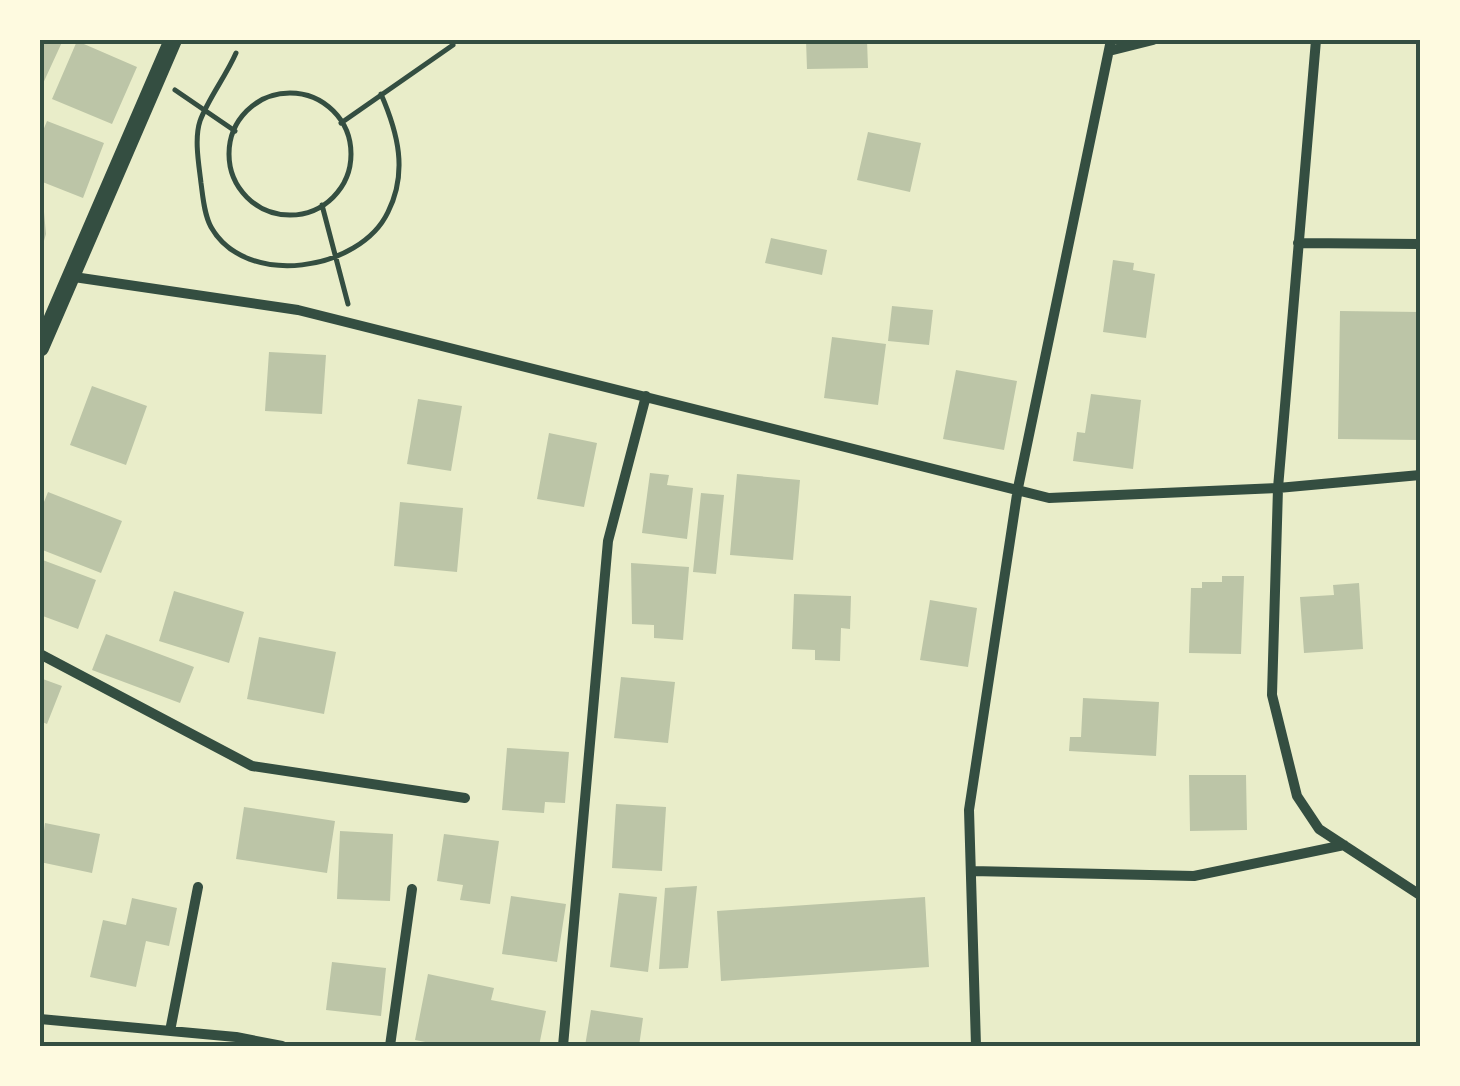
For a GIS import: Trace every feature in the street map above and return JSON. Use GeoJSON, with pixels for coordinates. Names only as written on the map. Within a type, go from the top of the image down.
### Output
{"type":"FeatureCollection","features":[{"type":"Feature","properties":{"kind":"street"},"geometry":{"type":"LineString","coordinates":[[40,348],[174,40]]}},
{"type":"Feature","properties":{"kind":"street"},"geometry":{"type":"LineString","coordinates":[[976,1046],[969,810],[1018,488],[1110,46],[1153,40]]}},
{"type":"Feature","properties":{"kind":"street"},"geometry":{"type":"LineString","coordinates":[[1316,40],[1278,488],[1272,695],[1297,796],[1319,829],[1420,895]]}},
{"type":"Feature","properties":{"kind":"street"},"geometry":{"type":"LineString","coordinates":[[1298,243],[1420,244]]}},
{"type":"Feature","properties":{"kind":"street"},"geometry":{"type":"LineString","coordinates":[[74,277],[298,310],[1049,498],[1278,488],[1420,475]]}},
{"type":"Feature","properties":{"kind":"street"},"geometry":{"type":"LineString","coordinates":[[563,1046],[608,542],[646,396]]}},
{"type":"Feature","properties":{"kind":"street"},"geometry":{"type":"LineString","coordinates":[[40,654],[252,766],[465,798]]}},
{"type":"Feature","properties":{"kind":"street"},"geometry":{"type":"LineString","coordinates":[[971,870],[1194,876],[1344,845]]}},
{"type":"Feature","properties":{"kind":"street"},"geometry":{"type":"LineString","coordinates":[[170,1030],[198,887]]}},
{"type":"Feature","properties":{"kind":"street"},"geometry":{"type":"LineString","coordinates":[[390,1046],[412,889]]}},
{"type":"Feature","properties":{"kind":"street"},"geometry":{"type":"LineString","coordinates":[[40,1019],[170,1030],[282,1046]]}},
{"type":"Feature","properties":{"kind":"path"},"geometry":{"type":"LineString","coordinates":[[341,122],[452,45]]}},
{"type":"Feature","properties":{"kind":"path"},"geometry":{"type":"LineString","coordinates":[[236,54],[200,122],[198,158],[212,230],[243,255],[268,265],[317,264],[376,229],[394,197],[399,147],[381,94]]}},
{"type":"Feature","properties":{"kind":"path"},"geometry":{"type":"LineString","coordinates":[[158,78],[234,131]]}},
{"type":"Feature","properties":{"kind":"path"},"geometry":{"type":"LineString","coordinates":[[299,94],[320,102],[341,122],[351,158],[346,180],[322,206],[292,216],[270,212],[250,201],[236,184],[229,162],[234,131],[256,104],[276,95],[299,94]]}},
{"type":"Feature","properties":{"kind":"path"},"geometry":{"type":"LineString","coordinates":[[322,206],[354,324]]}},
{"type":"Feature","properties":{"kind":"building"},"geometry":{"type":"Polygon","coordinates":[[[40,40],[63,40],[40,90],[40,40]]]}},
{"type":"Feature","properties":{"kind":"building"},"geometry":{"type":"Polygon","coordinates":[[[806,40],[867,40],[868,68],[807,69],[806,40]]]}},
{"type":"Feature","properties":{"kind":"building"},"geometry":{"type":"Polygon","coordinates":[[[77,41],[137,67],[112,124],[52,99],[77,41]]]}},
{"type":"Feature","properties":{"kind":"building"},"geometry":{"type":"Polygon","coordinates":[[[47,121],[104,143],[83,198],[40,181],[40,138],[47,121]]]}},
{"type":"Feature","properties":{"kind":"building"},"geometry":{"type":"Polygon","coordinates":[[[868,132],[921,143],[910,192],[857,180],[868,132]]]}},
{"type":"Feature","properties":{"kind":"building"},"geometry":{"type":"Polygon","coordinates":[[[40,210],[44,212],[46,234],[41,251],[40,210]]]}},
{"type":"Feature","properties":{"kind":"building"},"geometry":{"type":"Polygon","coordinates":[[[771,238],[827,250],[822,275],[765,263],[771,238]]]}},
{"type":"Feature","properties":{"kind":"building"},"geometry":{"type":"Polygon","coordinates":[[[1113,260],[1134,263],[1133,270],[1155,274],[1146,338],[1103,332],[1113,260]]]}},
{"type":"Feature","properties":{"kind":"building"},"geometry":{"type":"Polygon","coordinates":[[[892,306],[933,310],[929,345],[888,341],[892,306]]]}},
{"type":"Feature","properties":{"kind":"building"},"geometry":{"type":"Polygon","coordinates":[[[1340,311],[1420,312],[1420,440],[1338,439],[1340,311]]]}},
{"type":"Feature","properties":{"kind":"building"},"geometry":{"type":"Polygon","coordinates":[[[832,337],[886,344],[878,405],[824,398],[832,337]]]}},
{"type":"Feature","properties":{"kind":"building"},"geometry":{"type":"Polygon","coordinates":[[[269,352],[326,355],[322,414],[265,411],[269,352]]]}},
{"type":"Feature","properties":{"kind":"building"},"geometry":{"type":"Polygon","coordinates":[[[956,370],[1017,381],[1004,450],[943,439],[956,370]]]}},
{"type":"Feature","properties":{"kind":"building"},"geometry":{"type":"Polygon","coordinates":[[[92,386],[147,406],[126,465],[70,445],[92,386]]]}},
{"type":"Feature","properties":{"kind":"building"},"geometry":{"type":"Polygon","coordinates":[[[1091,394],[1141,400],[1133,469],[1073,461],[1077,432],[1085,433],[1091,394]]]}},
{"type":"Feature","properties":{"kind":"building"},"geometry":{"type":"Polygon","coordinates":[[[418,399],[462,406],[451,471],[407,464],[418,399]]]}},
{"type":"Feature","properties":{"kind":"building"},"geometry":{"type":"Polygon","coordinates":[[[549,433],[597,443],[584,507],[537,499],[549,433]]]}},
{"type":"Feature","properties":{"kind":"building"},"geometry":{"type":"Polygon","coordinates":[[[650,473],[669,475],[667,485],[693,488],[687,539],[642,533],[650,473]]]}},
{"type":"Feature","properties":{"kind":"building"},"geometry":{"type":"Polygon","coordinates":[[[737,474],[800,480],[793,560],[730,555],[737,474]]]}},
{"type":"Feature","properties":{"kind":"building"},"geometry":{"type":"Polygon","coordinates":[[[48,492],[122,521],[101,573],[40,549],[40,512],[48,492]]]}},
{"type":"Feature","properties":{"kind":"building"},"geometry":{"type":"Polygon","coordinates":[[[701,493],[724,495],[716,574],[693,572],[701,493]]]}},
{"type":"Feature","properties":{"kind":"building"},"geometry":{"type":"Polygon","coordinates":[[[400,502],[463,508],[457,572],[394,566],[400,502]]]}},
{"type":"Feature","properties":{"kind":"building"},"geometry":{"type":"Polygon","coordinates":[[[40,559],[96,580],[78,629],[40,615],[40,559]]]}},
{"type":"Feature","properties":{"kind":"building"},"geometry":{"type":"Polygon","coordinates":[[[631,563],[689,567],[683,640],[654,638],[654,625],[632,624],[631,563]]]}},
{"type":"Feature","properties":{"kind":"building"},"geometry":{"type":"Polygon","coordinates":[[[1222,576],[1244,576],[1241,654],[1189,653],[1191,588],[1202,588],[1202,582],[1222,582],[1222,576]]]}},
{"type":"Feature","properties":{"kind":"building"},"geometry":{"type":"Polygon","coordinates":[[[1359,583],[1363,649],[1304,653],[1300,597],[1334,595],[1333,585],[1359,583]]]}},
{"type":"Feature","properties":{"kind":"building"},"geometry":{"type":"Polygon","coordinates":[[[174,591],[244,612],[229,663],[159,641],[174,591]]]}},
{"type":"Feature","properties":{"kind":"building"},"geometry":{"type":"Polygon","coordinates":[[[794,594],[851,596],[850,629],[841,628],[840,661],[815,660],[815,650],[792,649],[794,594]]]}},
{"type":"Feature","properties":{"kind":"building"},"geometry":{"type":"Polygon","coordinates":[[[930,600],[977,608],[968,667],[920,660],[930,600]]]}},
{"type":"Feature","properties":{"kind":"building"},"geometry":{"type":"Polygon","coordinates":[[[106,634],[194,667],[180,703],[92,670],[106,634]]]}},
{"type":"Feature","properties":{"kind":"building"},"geometry":{"type":"Polygon","coordinates":[[[259,637],[336,652],[324,714],[247,699],[259,637]]]}},
{"type":"Feature","properties":{"kind":"building"},"geometry":{"type":"Polygon","coordinates":[[[621,677],[675,682],[668,743],[614,738],[621,677]]]}},
{"type":"Feature","properties":{"kind":"building"},"geometry":{"type":"Polygon","coordinates":[[[40,678],[62,686],[47,724],[40,721],[40,678]]]}},
{"type":"Feature","properties":{"kind":"building"},"geometry":{"type":"Polygon","coordinates":[[[1083,698],[1159,702],[1156,756],[1069,751],[1070,737],[1081,737],[1083,698]]]}},
{"type":"Feature","properties":{"kind":"building"},"geometry":{"type":"Polygon","coordinates":[[[507,748],[569,752],[565,803],[545,802],[544,813],[502,810],[507,748]]]}},
{"type":"Feature","properties":{"kind":"building"},"geometry":{"type":"Polygon","coordinates":[[[1189,775],[1246,775],[1247,830],[1190,831],[1189,775]]]}},
{"type":"Feature","properties":{"kind":"building"},"geometry":{"type":"Polygon","coordinates":[[[616,804],[666,807],[662,871],[612,868],[616,804]]]}},
{"type":"Feature","properties":{"kind":"building"},"geometry":{"type":"Polygon","coordinates":[[[244,807],[335,821],[327,873],[236,859],[244,807]]]}},
{"type":"Feature","properties":{"kind":"building"},"geometry":{"type":"Polygon","coordinates":[[[45,823],[100,834],[92,873],[40,862],[45,823]]]}},
{"type":"Feature","properties":{"kind":"building"},"geometry":{"type":"Polygon","coordinates":[[[340,831],[393,834],[390,901],[337,899],[340,831]]]}},
{"type":"Feature","properties":{"kind":"building"},"geometry":{"type":"Polygon","coordinates":[[[444,834],[499,841],[490,904],[460,900],[463,885],[437,881],[444,834]]]}},
{"type":"Feature","properties":{"kind":"building"},"geometry":{"type":"Polygon","coordinates":[[[697,886],[688,968],[659,969],[665,888],[697,886]]]}},
{"type":"Feature","properties":{"kind":"building"},"geometry":{"type":"Polygon","coordinates":[[[619,893],[657,897],[648,972],[610,967],[619,893]]]}},
{"type":"Feature","properties":{"kind":"building"},"geometry":{"type":"Polygon","coordinates":[[[511,896],[566,904],[557,962],[502,954],[511,896]]]}},
{"type":"Feature","properties":{"kind":"building"},"geometry":{"type":"Polygon","coordinates":[[[925,897],[929,967],[721,981],[717,911],[925,897]]]}},
{"type":"Feature","properties":{"kind":"building"},"geometry":{"type":"Polygon","coordinates":[[[132,898],[177,908],[169,946],[146,941],[136,987],[90,977],[103,920],[126,925],[132,898]]]}},
{"type":"Feature","properties":{"kind":"building"},"geometry":{"type":"Polygon","coordinates":[[[332,962],[386,968],[381,1016],[326,1010],[332,962]]]}},
{"type":"Feature","properties":{"kind":"building"},"geometry":{"type":"Polygon","coordinates":[[[428,974],[494,988],[491,1000],[546,1011],[539,1046],[446,1046],[415,1040],[428,974]]]}},
{"type":"Feature","properties":{"kind":"building"},"geometry":{"type":"Polygon","coordinates":[[[591,1010],[643,1018],[639,1046],[585,1046],[591,1010]]]}}]}
